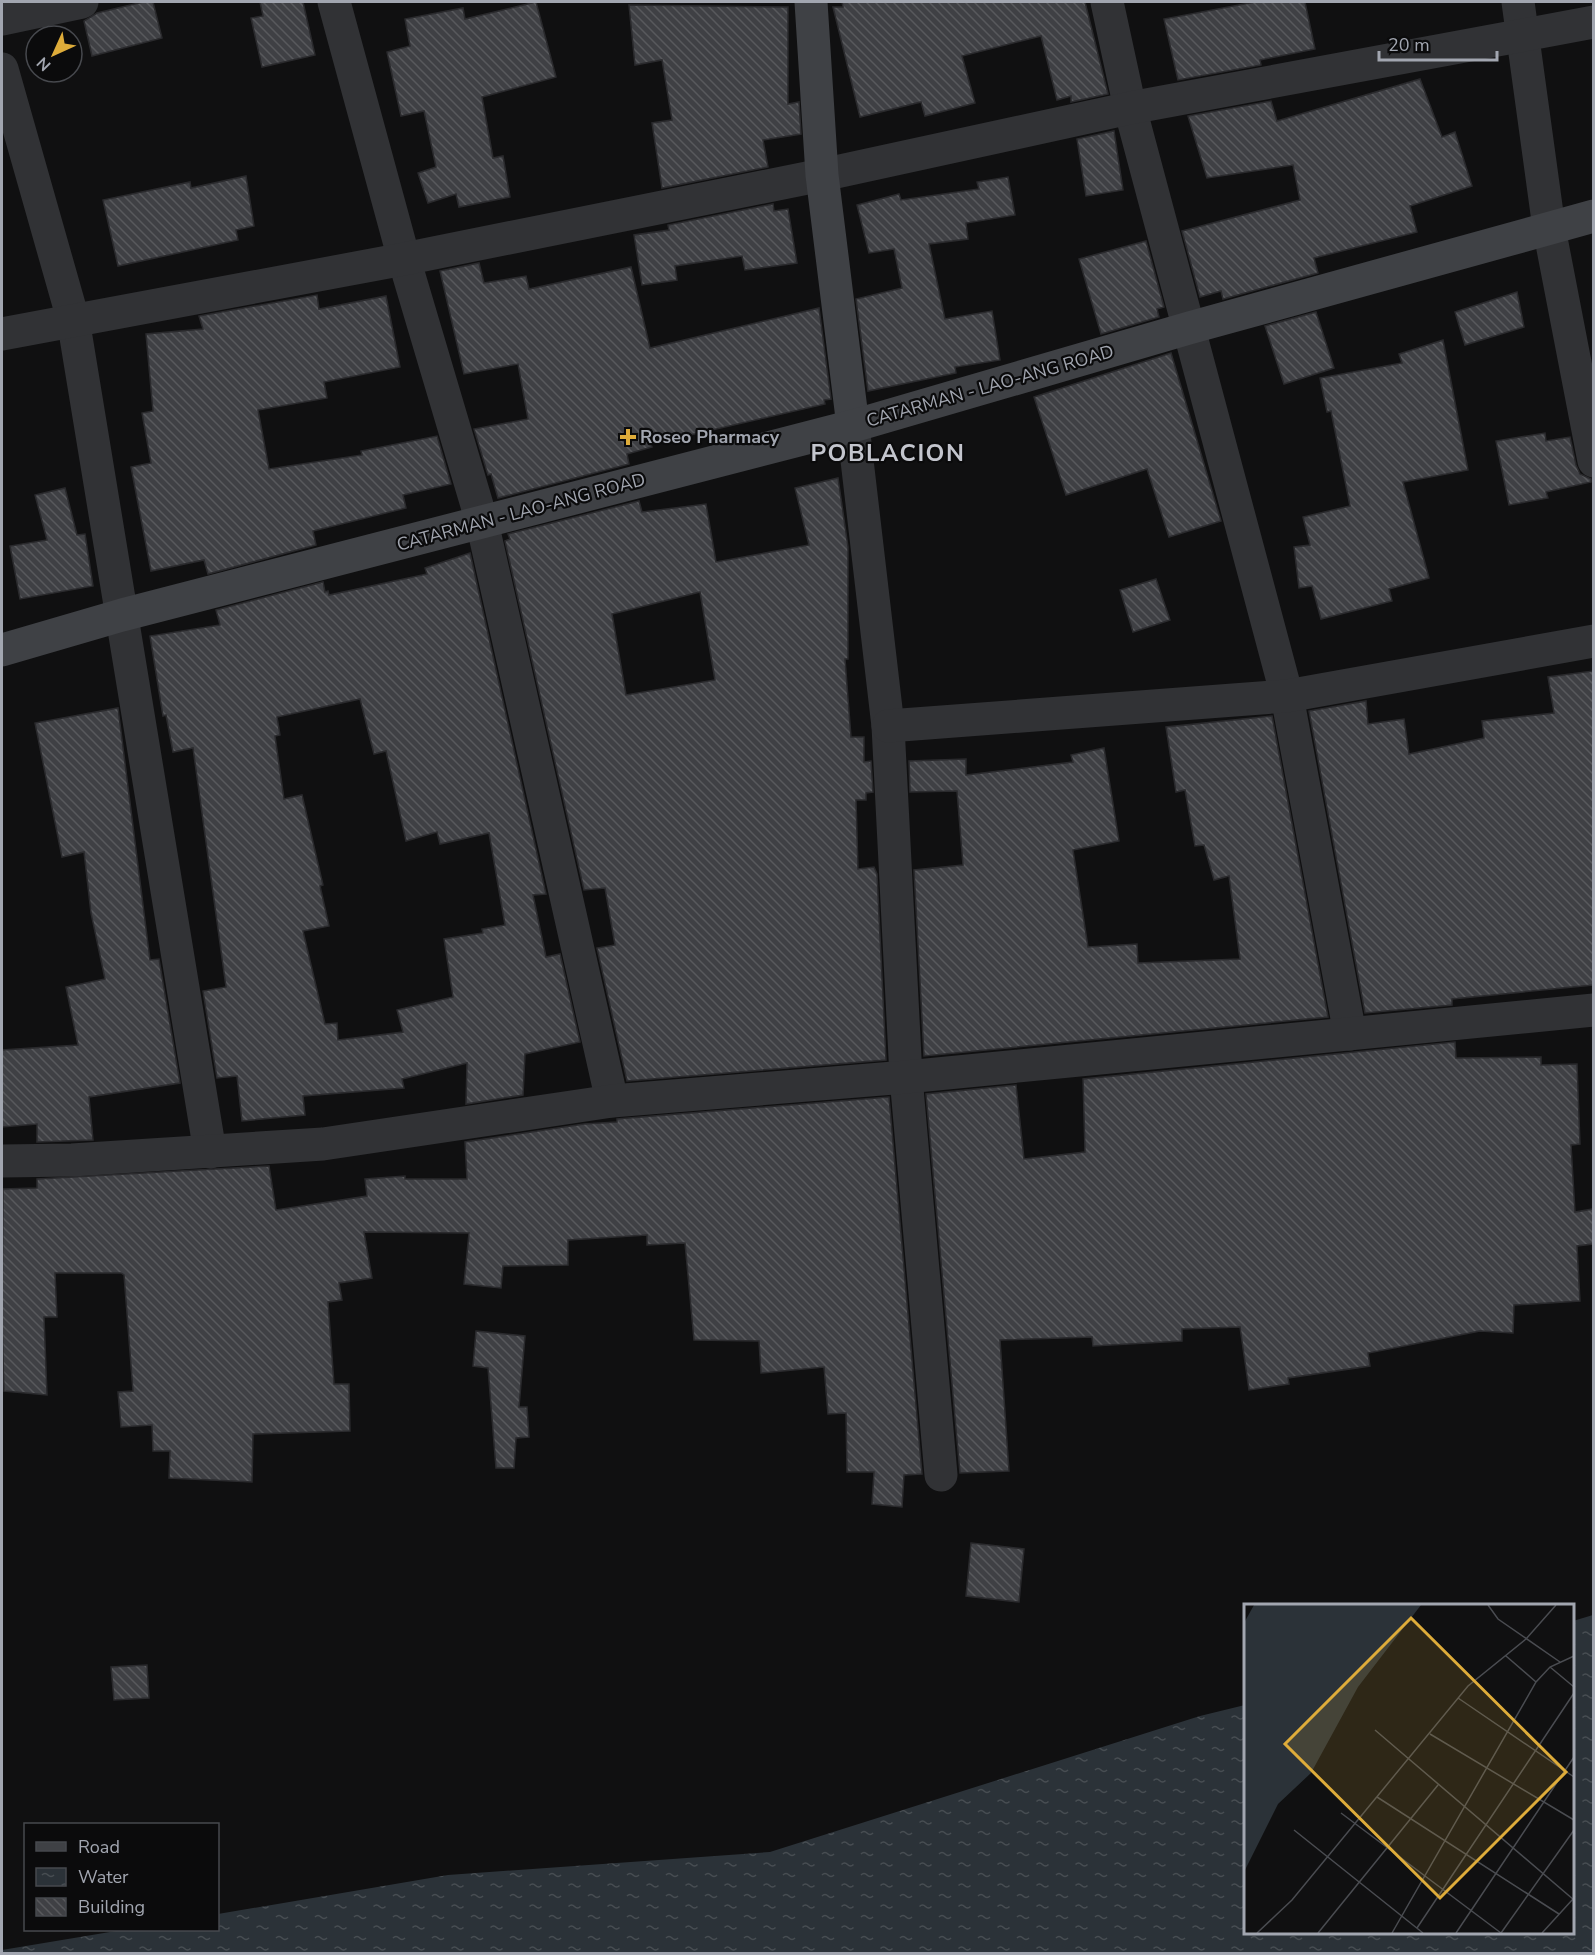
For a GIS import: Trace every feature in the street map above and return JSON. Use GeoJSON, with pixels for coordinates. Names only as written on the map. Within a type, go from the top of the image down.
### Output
{"type":"FeatureCollection","features":[{"type":"Feature","properties":{"kind":"main road"},"geometry":{"type":"LineString","coordinates":[[811,2],[822,176],[853,426]]}},
{"type":"Feature","properties":{"kind":"main road","name":"CATARMAN - LAO-ANG ROAD"},"geometry":{"type":"LineString","coordinates":[[2,650],[122,615],[853,426],[1189,328],[1593,216]]}},
{"type":"Feature","properties":{"kind":"street"},"geometry":{"type":"LineString","coordinates":[[2,19],[82,2]]}},
{"type":"Feature","properties":{"kind":"street"},"geometry":{"type":"LineString","coordinates":[[334,2],[404,259],[482,522],[612,1101]]}},
{"type":"Feature","properties":{"kind":"street"},"geometry":{"type":"LineString","coordinates":[[1107,2],[1130,108],[1287,696],[1350,1034]]}},
{"type":"Feature","properties":{"kind":"street"},"geometry":{"type":"LineString","coordinates":[[1518,2],[1549,228],[1593,460]]}},
{"type":"Feature","properties":{"kind":"street"},"geometry":{"type":"LineString","coordinates":[[2,334],[404,259],[822,176],[1130,108],[1593,22]]}},
{"type":"Feature","properties":{"kind":"street"},"geometry":{"type":"LineString","coordinates":[[2,69],[73,319],[210,1152]]}},
{"type":"Feature","properties":{"kind":"street"},"geometry":{"type":"LineString","coordinates":[[853,426],[888,726],[906,1077],[941,1475]]}},
{"type":"Feature","properties":{"kind":"street"},"geometry":{"type":"LineString","coordinates":[[888,726],[1287,696],[1593,641]]}},
{"type":"Feature","properties":{"kind":"street"},"geometry":{"type":"LineString","coordinates":[[2,1161],[210,1152],[323,1144],[612,1101],[906,1077],[1593,1010]]}},
{"type":"Feature","properties":{"kind":"water"},"geometry":{"type":"Polygon","coordinates":[[[1593,1615],[1593,1953],[2,1953],[2,1950],[116,1931],[219,1931],[219,1914],[448,1875],[770,1852],[1200,1716],[1244,1705],[1244,1934],[1574,1934],[1574,1621],[1593,1615]]]}},
{"type":"Feature","properties":{"kind":"building"},"geometry":{"type":"Polygon","coordinates":[[[143,2],[153,2],[162,38],[92,56],[84,21],[97,13],[143,2]]]}},
{"type":"Feature","properties":{"kind":"building"},"geometry":{"type":"Polygon","coordinates":[[[260,2],[303,2],[315,55],[262,67],[251,18],[263,16],[260,2]]]}},
{"type":"Feature","properties":{"kind":"building"},"geometry":{"type":"Polygon","coordinates":[[[536,2],[556,77],[482,97],[493,158],[503,156],[510,197],[459,207],[456,194],[428,203],[418,173],[436,167],[424,111],[401,116],[387,52],[410,46],[405,19],[463,8],[465,19],[536,2]]]}},
{"type":"Feature","properties":{"kind":"building"},"geometry":{"type":"Polygon","coordinates":[[[842,2],[1085,2],[1108,94],[1071,102],[1071,96],[1057,100],[1041,36],[962,56],[975,103],[925,116],[921,102],[860,117],[833,7],[843,7],[842,2]]]}},
{"type":"Feature","properties":{"kind":"building"},"geometry":{"type":"Polygon","coordinates":[[[1255,2],[1305,2],[1315,49],[1260,60],[1261,65],[1178,80],[1164,19],[1255,2]]]}},
{"type":"Feature","properties":{"kind":"building"},"geometry":{"type":"Polygon","coordinates":[[[629,5],[788,7],[788,104],[799,102],[801,134],[763,140],[768,167],[662,188],[652,123],[672,120],[662,60],[635,65],[629,5]]]}},
{"type":"Feature","properties":{"kind":"building"},"geometry":{"type":"Polygon","coordinates":[[[1420,79],[1442,137],[1455,132],[1472,186],[1410,206],[1417,232],[1314,258],[1318,273],[1223,299],[1221,291],[1200,297],[1182,231],[1300,200],[1293,165],[1207,178],[1188,116],[1271,101],[1277,121],[1420,79]]]}},
{"type":"Feature","properties":{"kind":"building"},"geometry":{"type":"Polygon","coordinates":[[[1114,131],[1123,190],[1086,196],[1077,139],[1114,131]]]}},
{"type":"Feature","properties":{"kind":"building"},"geometry":{"type":"Polygon","coordinates":[[[246,176],[254,226],[236,230],[238,240],[118,266],[103,200],[190,182],[191,188],[246,176]]]}},
{"type":"Feature","properties":{"kind":"building"},"geometry":{"type":"Polygon","coordinates":[[[1008,177],[1015,215],[966,223],[968,239],[929,244],[945,319],[992,311],[1000,360],[955,367],[956,373],[868,391],[856,299],[902,288],[894,249],[869,253],[857,205],[899,194],[901,200],[979,189],[977,182],[1008,177]]]}},
{"type":"Feature","properties":{"kind":"building"},"geometry":{"type":"Polygon","coordinates":[[[773,204],[774,211],[788,209],[797,263],[745,270],[742,256],[675,266],[677,280],[642,285],[634,235],[669,230],[668,225],[773,204]]]}},
{"type":"Feature","properties":{"kind":"building"},"geometry":{"type":"Polygon","coordinates":[[[1146,241],[1164,307],[1157,309],[1159,317],[1101,334],[1079,259],[1146,241]]]}},
{"type":"Feature","properties":{"kind":"building"},"geometry":{"type":"Polygon","coordinates":[[[479,263],[484,283],[526,276],[529,289],[631,267],[650,348],[819,308],[831,399],[824,400],[825,404],[651,444],[652,447],[627,454],[629,464],[498,498],[491,474],[488,475],[474,429],[528,419],[518,364],[464,374],[440,271],[479,263]]]}},
{"type":"Feature","properties":{"kind":"building"},"geometry":{"type":"Polygon","coordinates":[[[1517,292],[1524,327],[1465,345],[1455,312],[1517,292]]]}},
{"type":"Feature","properties":{"kind":"building"},"geometry":{"type":"Polygon","coordinates":[[[317,295],[319,309],[386,296],[400,367],[324,382],[327,398],[258,410],[269,469],[362,455],[361,451],[437,436],[451,484],[403,495],[406,508],[313,531],[316,545],[208,574],[204,560],[151,571],[131,467],[151,463],[142,413],[153,411],[146,334],[203,329],[199,316],[317,295]]]}},
{"type":"Feature","properties":{"kind":"building"},"geometry":{"type":"Polygon","coordinates":[[[1316,312],[1334,368],[1284,384],[1265,326],[1316,312]]]}},
{"type":"Feature","properties":{"kind":"building"},"geometry":{"type":"Polygon","coordinates":[[[1443,340],[1468,470],[1403,482],[1429,578],[1389,589],[1392,601],[1321,619],[1312,586],[1299,588],[1294,547],[1310,545],[1303,517],[1350,506],[1331,411],[1327,412],[1320,378],[1402,363],[1399,354],[1443,340]]]}},
{"type":"Feature","properties":{"kind":"building"},"geometry":{"type":"Polygon","coordinates":[[[1171,353],[1221,521],[1169,537],[1147,469],[1066,495],[1034,397],[1171,353]]]}},
{"type":"Feature","properties":{"kind":"building"},"geometry":{"type":"Polygon","coordinates":[[[1545,433],[1546,441],[1570,437],[1580,474],[1591,479],[1591,482],[1546,492],[1548,498],[1509,505],[1496,441],[1545,433]]]}},
{"type":"Feature","properties":{"kind":"building"},"geometry":{"type":"Polygon","coordinates":[[[838,478],[848,547],[848,659],[845,659],[851,737],[864,737],[864,762],[871,761],[873,792],[866,793],[866,800],[856,800],[858,869],[874,867],[877,874],[886,1060],[627,1081],[597,948],[615,945],[605,888],[584,890],[505,541],[510,539],[508,534],[639,501],[642,512],[706,504],[716,562],[809,545],[795,488],[838,478]],[[700,592],[612,614],[626,695],[715,680],[700,592]]]}},
{"type":"Feature","properties":{"kind":"building"},"geometry":{"type":"Polygon","coordinates":[[[65,488],[77,535],[85,534],[93,586],[20,599],[10,546],[47,540],[35,495],[65,488]]]}},
{"type":"Feature","properties":{"kind":"building"},"geometry":{"type":"Polygon","coordinates":[[[470,553],[546,894],[533,895],[546,957],[560,954],[580,1042],[525,1054],[523,1095],[466,1104],[467,1063],[402,1079],[404,1088],[303,1096],[305,1115],[242,1121],[237,1076],[217,1078],[203,991],[226,987],[193,748],[173,752],[166,715],[163,716],[150,636],[220,625],[216,610],[323,582],[325,592],[328,591],[329,595],[427,574],[425,568],[470,553]],[[360,699],[277,717],[280,735],[275,736],[284,799],[302,795],[323,885],[320,886],[329,926],[303,931],[325,1024],[337,1023],[338,1040],[403,1032],[397,1010],[453,997],[444,939],[483,933],[482,929],[505,925],[489,833],[440,844],[437,832],[406,841],[386,751],[374,754],[360,699]]]}},
{"type":"Feature","properties":{"kind":"building"},"geometry":{"type":"Polygon","coordinates":[[[1156,579],[1170,620],[1133,632],[1120,590],[1156,579]]]}},
{"type":"Feature","properties":{"kind":"building"},"geometry":{"type":"Polygon","coordinates":[[[1593,671],[1593,985],[1452,999],[1452,1005],[1365,1013],[1309,711],[1366,701],[1368,724],[1404,719],[1409,754],[1484,738],[1482,721],[1554,713],[1548,677],[1593,671]]]}},
{"type":"Feature","properties":{"kind":"building"},"geometry":{"type":"Polygon","coordinates":[[[118,708],[150,960],[159,959],[180,1083],[89,1097],[93,1140],[37,1142],[37,1124],[2,1127],[2,1050],[78,1045],[66,987],[105,979],[91,913],[84,852],[62,857],[35,723],[118,708]]]}},
{"type":"Feature","properties":{"kind":"building"},"geometry":{"type":"Polygon","coordinates":[[[1272,716],[1328,1017],[924,1056],[914,870],[963,865],[957,791],[910,792],[909,761],[966,759],[966,775],[1073,762],[1071,755],[1104,748],[1119,841],[1073,850],[1088,947],[1137,944],[1138,963],[1240,959],[1229,876],[1214,880],[1204,845],[1195,846],[1185,790],[1176,792],[1166,727],[1272,716]]]}},
{"type":"Feature","properties":{"kind":"building"},"geometry":{"type":"Polygon","coordinates":[[[1455,1042],[1456,1058],[1541,1057],[1541,1065],[1577,1064],[1580,1144],[1571,1145],[1575,1212],[1593,1209],[1593,1244],[1577,1246],[1580,1301],[1514,1305],[1513,1333],[1480,1331],[1368,1353],[1370,1366],[1288,1378],[1289,1384],[1249,1390],[1240,1327],[1182,1329],[1182,1341],[1093,1346],[1092,1337],[1000,1340],[1009,1471],[960,1473],[926,1094],[1016,1085],[1024,1159],[1085,1152],[1083,1079],[1455,1042]]]}},
{"type":"Feature","properties":{"kind":"building"},"geometry":{"type":"Polygon","coordinates":[[[889,1097],[922,1474],[904,1475],[902,1507],[872,1504],[874,1472],[847,1472],[846,1413],[828,1414],[824,1367],[761,1373],[759,1341],[694,1340],[685,1243],[647,1245],[647,1235],[568,1240],[568,1265],[503,1266],[501,1288],[464,1284],[469,1233],[364,1232],[372,1278],[339,1283],[342,1300],[328,1302],[334,1384],[349,1384],[350,1431],[253,1434],[252,1482],[169,1478],[170,1451],[153,1451],[152,1425],[121,1427],[118,1392],[133,1391],[124,1275],[121,1273],[55,1273],[57,1317],[44,1317],[47,1395],[4,1391],[3,1189],[37,1188],[37,1179],[269,1166],[276,1210],[367,1196],[365,1179],[405,1176],[405,1179],[467,1179],[465,1142],[584,1124],[617,1122],[617,1119],[889,1097]]]}},
{"type":"Feature","properties":{"kind":"building"},"geometry":{"type":"Polygon","coordinates":[[[476,1331],[525,1336],[519,1407],[527,1407],[529,1437],[516,1438],[514,1468],[496,1468],[488,1368],[473,1366],[476,1331]]]}},
{"type":"Feature","properties":{"kind":"building"},"geometry":{"type":"Polygon","coordinates":[[[971,1543],[1024,1549],[1019,1602],[966,1596],[971,1543]]]}},
{"type":"Feature","properties":{"kind":"building"},"geometry":{"type":"Polygon","coordinates":[[[147,1665],[149,1698],[114,1700],[111,1667],[147,1665]]]}},
{"type":"Feature","properties":{"kind":"place","name":"Roseo Pharmacy"},"geometry":{"type":"Point","coordinates":[628,437]}},
{"type":"Feature","properties":{"kind":"district","name":"POBLACION"},"geometry":{"type":"Point","coordinates":[888,453]}}]}
